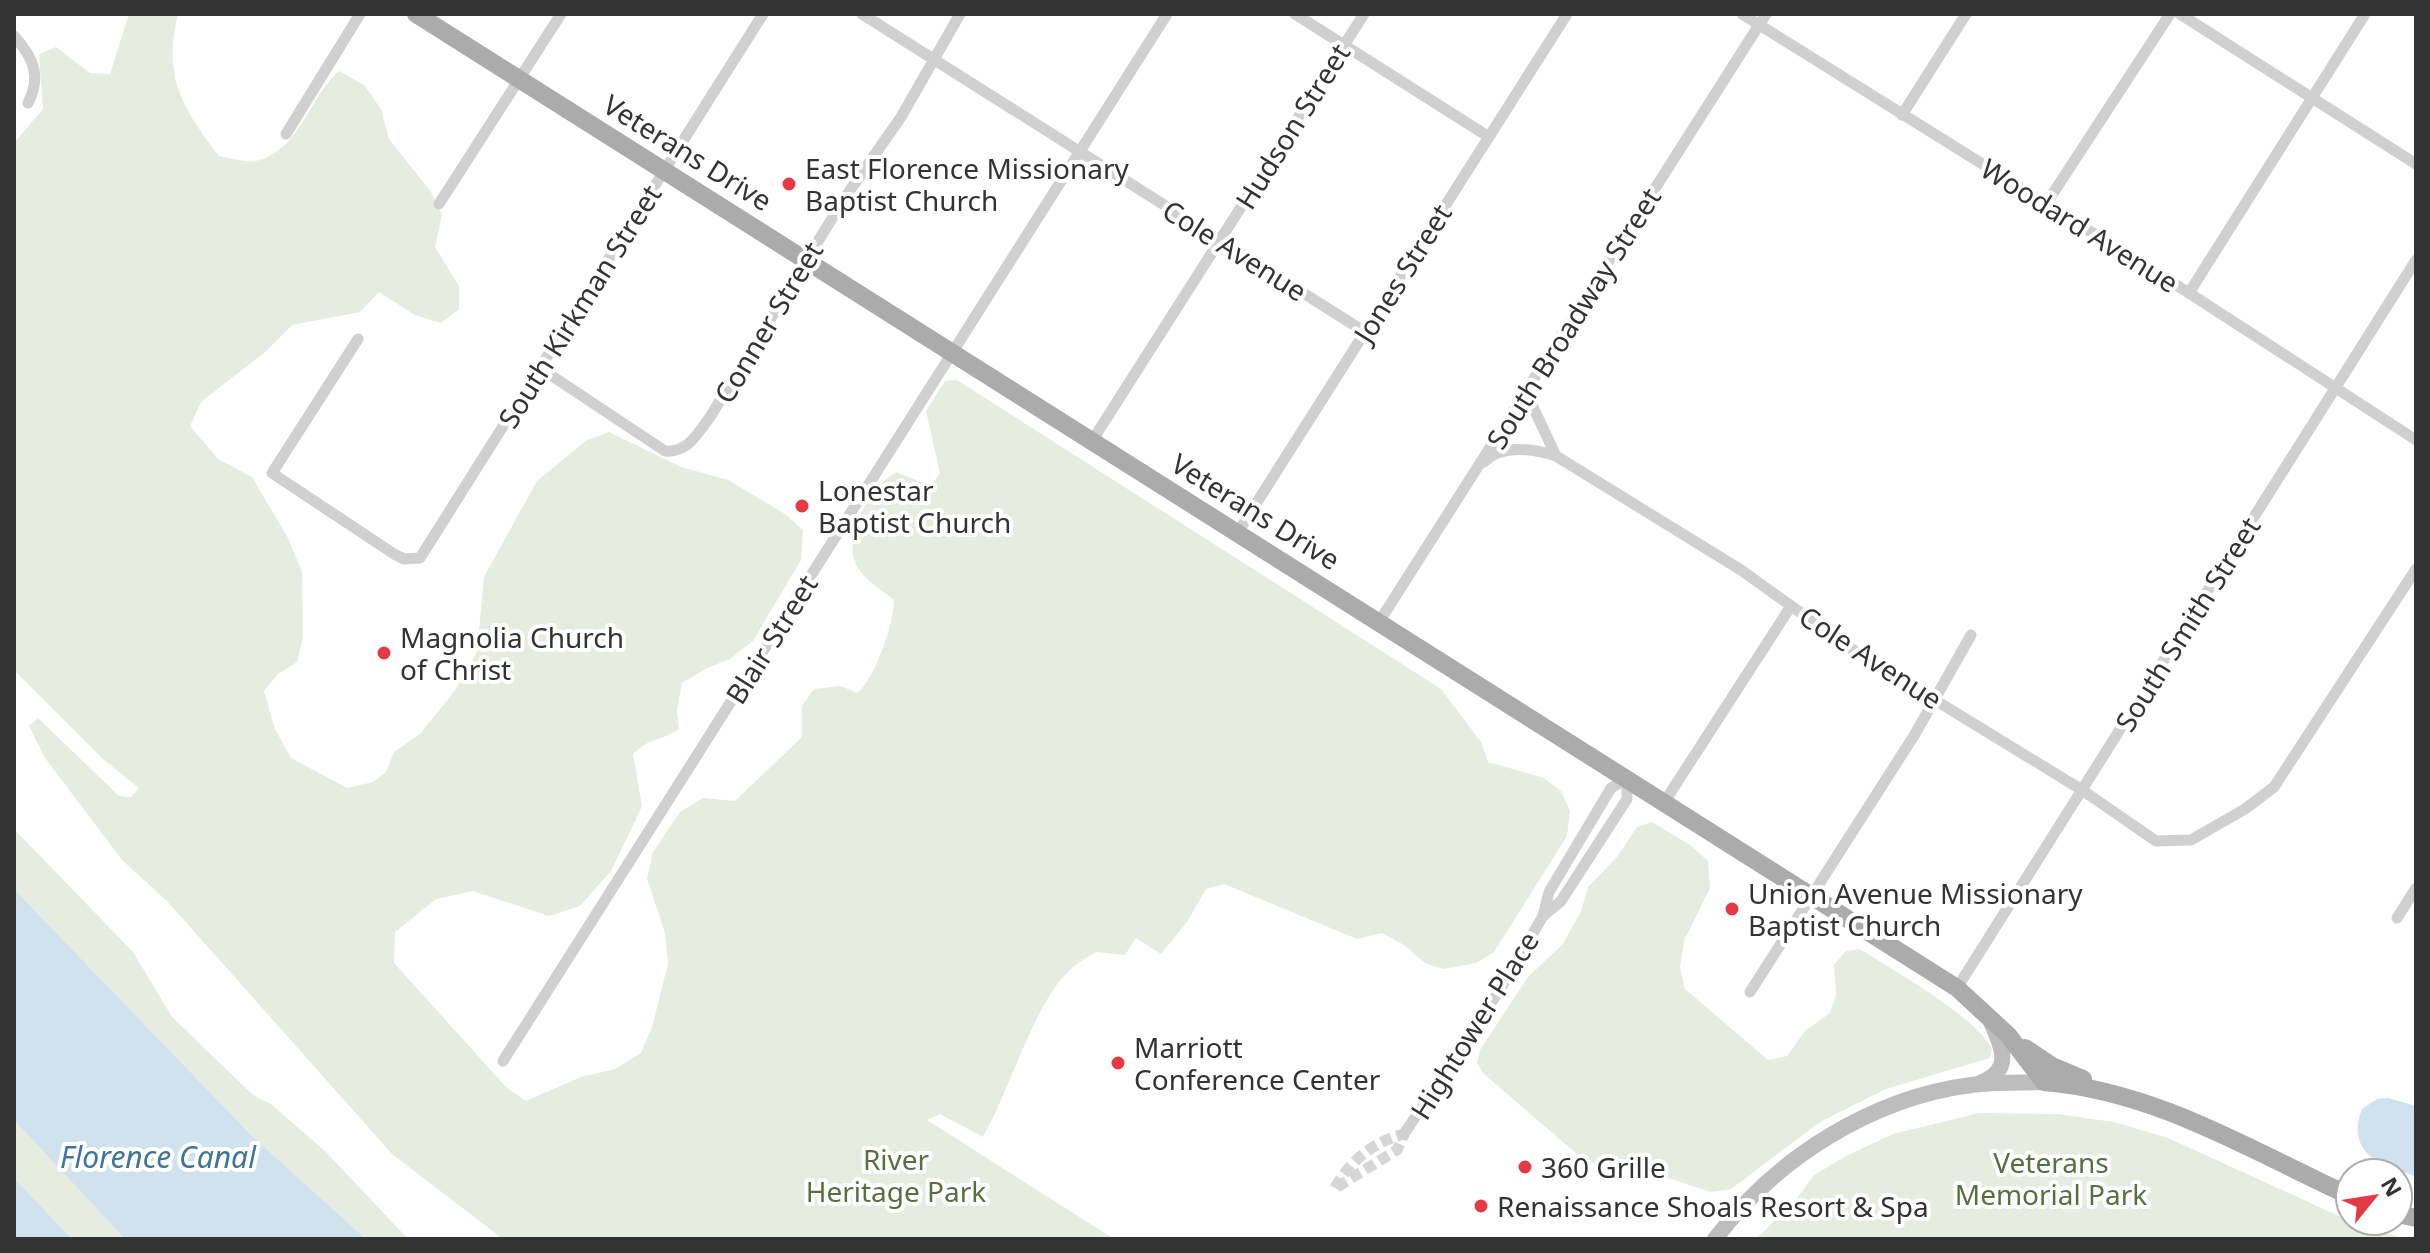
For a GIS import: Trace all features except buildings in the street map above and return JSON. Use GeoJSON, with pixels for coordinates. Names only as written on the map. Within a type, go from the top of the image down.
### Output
{"type":"FeatureCollection","features":[{"type":"Feature","properties":{"kind":"main road","name":"Veterans Drive"},"geometry":{"type":"LineString","coordinates":[[416,14],[1627,779],[1813,893],[1957,988],[2008,1035],[2044,1082]]}},
{"type":"Feature","properties":{"kind":"main road"},"geometry":{"type":"LineString","coordinates":[[1715,1239],[1774,1177],[1836,1131],[1895,1105],[1995,1076],[2004,1060],[2005,1051],[1987,1013]]}},
{"type":"Feature","properties":{"kind":"main road"},"geometry":{"type":"LineString","coordinates":[[2008,1035],[2052,1066],[2224,1133],[2334,1188]]}},
{"type":"Feature","properties":{"kind":"main road"},"geometry":{"type":"LineString","coordinates":[[1972,1085],[2044,1082],[2115,1092]]}},
{"type":"Feature","properties":{"kind":"street"},"geometry":{"type":"LineString","coordinates":[[286,134],[360,14]]}},
{"type":"Feature","properties":{"kind":"street"},"geometry":{"type":"LineString","coordinates":[[439,204],[561,14]]}},
{"type":"Feature","properties":{"kind":"street","name":"South Kirkman Street"},"geometry":{"type":"LineString","coordinates":[[358,339],[272,473],[394,554],[404,559],[420,558],[763,14]]}},
{"type":"Feature","properties":{"kind":"street","name":"Cole Avenue"},"geometry":{"type":"LineString","coordinates":[[862,14],[1365,332]]}},
{"type":"Feature","properties":{"kind":"street","name":"Conner Street"},"geometry":{"type":"LineString","coordinates":[[540,368],[665,451],[677,452],[688,446],[710,417],[806,259],[901,117],[960,14]]}},
{"type":"Feature","properties":{"kind":"street","name":"Blair Street"},"geometry":{"type":"LineString","coordinates":[[503,1061],[1167,14]]}},
{"type":"Feature","properties":{"kind":"street"},"geometry":{"type":"LineString","coordinates":[[1295,14],[1489,137]]}},
{"type":"Feature","properties":{"kind":"street","name":"Hudson Street"},"geometry":{"type":"LineString","coordinates":[[1092,441],[1364,14]]}},
{"type":"Feature","properties":{"kind":"street","name":"Jones Street"},"geometry":{"type":"LineString","coordinates":[[1238,532],[1567,14]]}},
{"type":"Feature","properties":{"kind":"street","name":"Woodard Avenue"},"geometry":{"type":"LineString","coordinates":[[1742,14],[2189,293],[2416,440]]}},
{"type":"Feature","properties":{"kind":"street","name":"South Broadway Street"},"geometry":{"type":"LineString","coordinates":[[1379,622],[1766,14]]}},
{"type":"Feature","properties":{"kind":"street"},"geometry":{"type":"LineString","coordinates":[[1902,115],[1966,14]]}},
{"type":"Feature","properties":{"kind":"street"},"geometry":{"type":"LineString","coordinates":[[2046,204],[2170,14]]}},
{"type":"Feature","properties":{"kind":"street"},"geometry":{"type":"LineString","coordinates":[[2180,14],[2416,164]]}},
{"type":"Feature","properties":{"kind":"street"},"geometry":{"type":"LineString","coordinates":[[2189,293],[2365,14]]}},
{"type":"Feature","properties":{"kind":"street"},"geometry":{"type":"LineString","coordinates":[[14,36],[31,54],[36,78],[28,103]]}},
{"type":"Feature","properties":{"kind":"street","name":"South Smith Street"},"geometry":{"type":"LineString","coordinates":[[1957,988],[2416,260]]}},
{"type":"Feature","properties":{"kind":"street"},"geometry":{"type":"LineString","coordinates":[[1526,392],[1556,456]]}},
{"type":"Feature","properties":{"kind":"street","name":"Cole Avenue"},"geometry":{"type":"LineString","coordinates":[[1477,468],[1490,456],[1513,450],[1538,451],[1556,456],[1741,570],[1850,648],[2082,790],[2156,841],[2191,840],[2245,809],[2274,787],[2416,569]]}},
{"type":"Feature","properties":{"kind":"street"},"geometry":{"type":"LineString","coordinates":[[1665,801],[1791,606]]}},
{"type":"Feature","properties":{"kind":"street"},"geometry":{"type":"LineString","coordinates":[[1750,992],[1935,699],[1971,635]]}},
{"type":"Feature","properties":{"kind":"street","name":"Hightower Place"},"geometry":{"type":"LineString","coordinates":[[1404,1134],[1501,988],[1543,916],[1549,892],[1611,788],[1627,779],[1627,799],[1561,901],[1543,916]]}},
{"type":"Feature","properties":{"kind":"street"},"geometry":{"type":"LineString","coordinates":[[2397,918],[2416,888]]}},
{"type":"Feature","properties":{"kind":"green space","name":"River Heritage Park"},"geometry":{"type":"Polygon","coordinates":[[[129,14],[178,14],[174,36],[174,73],[185,106],[219,156],[256,161],[284,146],[339,71],[364,85],[381,109],[389,139],[431,192],[442,215],[435,247],[459,286],[459,309],[441,323],[415,315],[379,292],[360,312],[292,325],[265,352],[201,402],[190,426],[218,459],[252,477],[288,538],[302,572],[303,637],[297,662],[278,674],[264,691],[275,729],[291,758],[347,788],[373,782],[386,772],[394,752],[420,734],[454,692],[477,652],[484,577],[537,481],[587,440],[609,432],[681,467],[728,480],[785,514],[803,530],[801,560],[753,641],[730,659],[682,683],[677,711],[679,729],[646,744],[633,754],[642,806],[611,871],[580,906],[549,916],[473,891],[436,899],[395,932],[394,963],[506,1087],[526,1101],[581,1077],[615,1069],[641,1053],[652,1027],[668,964],[665,933],[647,879],[653,852],[680,812],[703,798],[735,801],[802,737],[802,706],[814,689],[841,686],[857,693],[870,676],[887,636],[894,600],[860,571],[854,559],[855,531],[876,490],[896,472],[931,486],[940,473],[926,411],[945,381],[957,380],[1441,689],[1481,742],[1488,762],[1544,778],[1561,791],[1570,811],[1567,836],[1494,952],[1476,963],[1443,969],[1425,963],[1404,945],[1382,933],[1357,939],[1224,884],[1206,889],[1187,922],[1161,954],[1136,938],[1125,955],[1096,952],[1073,967],[1045,1003],[983,1137],[940,1114],[927,1120],[1114,1239],[503,1239],[392,1154],[167,901],[123,861],[45,758],[29,726],[38,718],[119,796],[131,797],[139,788],[104,760],[14,670],[14,143],[43,109],[39,54],[56,47],[90,73],[110,74],[129,14]]]}},
{"type":"Feature","properties":{"kind":"green space"},"geometry":{"type":"Polygon","coordinates":[[[1652,822],[1690,845],[1708,861],[1710,888],[1684,941],[1680,968],[1685,989],[1768,1060],[1787,1056],[1805,1031],[1830,1013],[1836,995],[1834,965],[1846,951],[1860,949],[1932,994],[1968,1022],[1992,1049],[1990,1058],[1886,1089],[1820,1122],[1731,1189],[1711,1192],[1624,1163],[1595,1164],[1577,1154],[1484,1074],[1477,1063],[1480,1050],[1528,977],[1563,944],[1581,911],[1588,887],[1617,857],[1637,827],[1652,822]]]}},
{"type":"Feature","properties":{"kind":"green space"},"geometry":{"type":"Polygon","coordinates":[[[14,829],[133,952],[172,1017],[253,1095],[271,1104],[326,1152],[408,1239],[366,1239],[251,1135],[14,889],[14,829]]]}},
{"type":"Feature","properties":{"kind":"green space","name":"Veterans Memorial Park"},"geometry":{"type":"Polygon","coordinates":[[[1979,1113],[2057,1114],[2114,1122],[2168,1138],[2334,1214],[2334,1237],[2404,1239],[1756,1239],[1795,1201],[1814,1175],[1893,1134],[1979,1113]]]}},
{"type":"Feature","properties":{"kind":"green space"},"geometry":{"type":"Polygon","coordinates":[[[14,1120],[125,1239],[72,1239],[14,1178],[14,1120]]]}},
{"type":"Feature","properties":{"kind":"water","name":"Florence Canal"},"geometry":{"type":"Polygon","coordinates":[[[14,889],[251,1135],[366,1239],[125,1239],[14,1120],[14,889]]]}},
{"type":"Feature","properties":{"kind":"water"},"geometry":{"type":"Polygon","coordinates":[[[2388,1098],[2416,1106],[2416,1176],[2414,1157],[2371,1157],[2362,1147],[2358,1124],[2362,1109],[2377,1099],[2388,1098]]]}},
{"type":"Feature","properties":{"kind":"water"},"geometry":{"type":"Polygon","coordinates":[[[15,1179],[72,1239],[14,1239],[15,1179]]]}},
{"type":"Feature","properties":{"kind":"tunnel"},"geometry":{"type":"LineString","coordinates":[[1337,1187],[1397,1150],[1404,1134]]}},
{"type":"Feature","properties":{"kind":"tunnel"},"geometry":{"type":"LineString","coordinates":[[1335,1188],[1348,1169],[1364,1154],[1382,1142],[1404,1134]]}},
{"type":"Feature","properties":{"kind":"place","name":"East Florence Missionary Baptist Church"},"geometry":{"type":"Point","coordinates":[789,184]}},
{"type":"Feature","properties":{"kind":"place","name":"Lonestar Baptist Church"},"geometry":{"type":"Point","coordinates":[802,506]}},
{"type":"Feature","properties":{"kind":"place","name":"Magnolia Church of Christ"},"geometry":{"type":"Point","coordinates":[384,653]}},
{"type":"Feature","properties":{"kind":"place","name":"Union Avenue Missionary Baptist Church"},"geometry":{"type":"Point","coordinates":[1732,909]}},
{"type":"Feature","properties":{"kind":"place","name":"Marriott Conference Center"},"geometry":{"type":"Point","coordinates":[1118,1063]}},
{"type":"Feature","properties":{"kind":"place","name":"360 Grille"},"geometry":{"type":"Point","coordinates":[1525,1167]}},
{"type":"Feature","properties":{"kind":"place","name":"Renaissance Shoals Resort & Spa"},"geometry":{"type":"Point","coordinates":[1481,1206]}}]}
